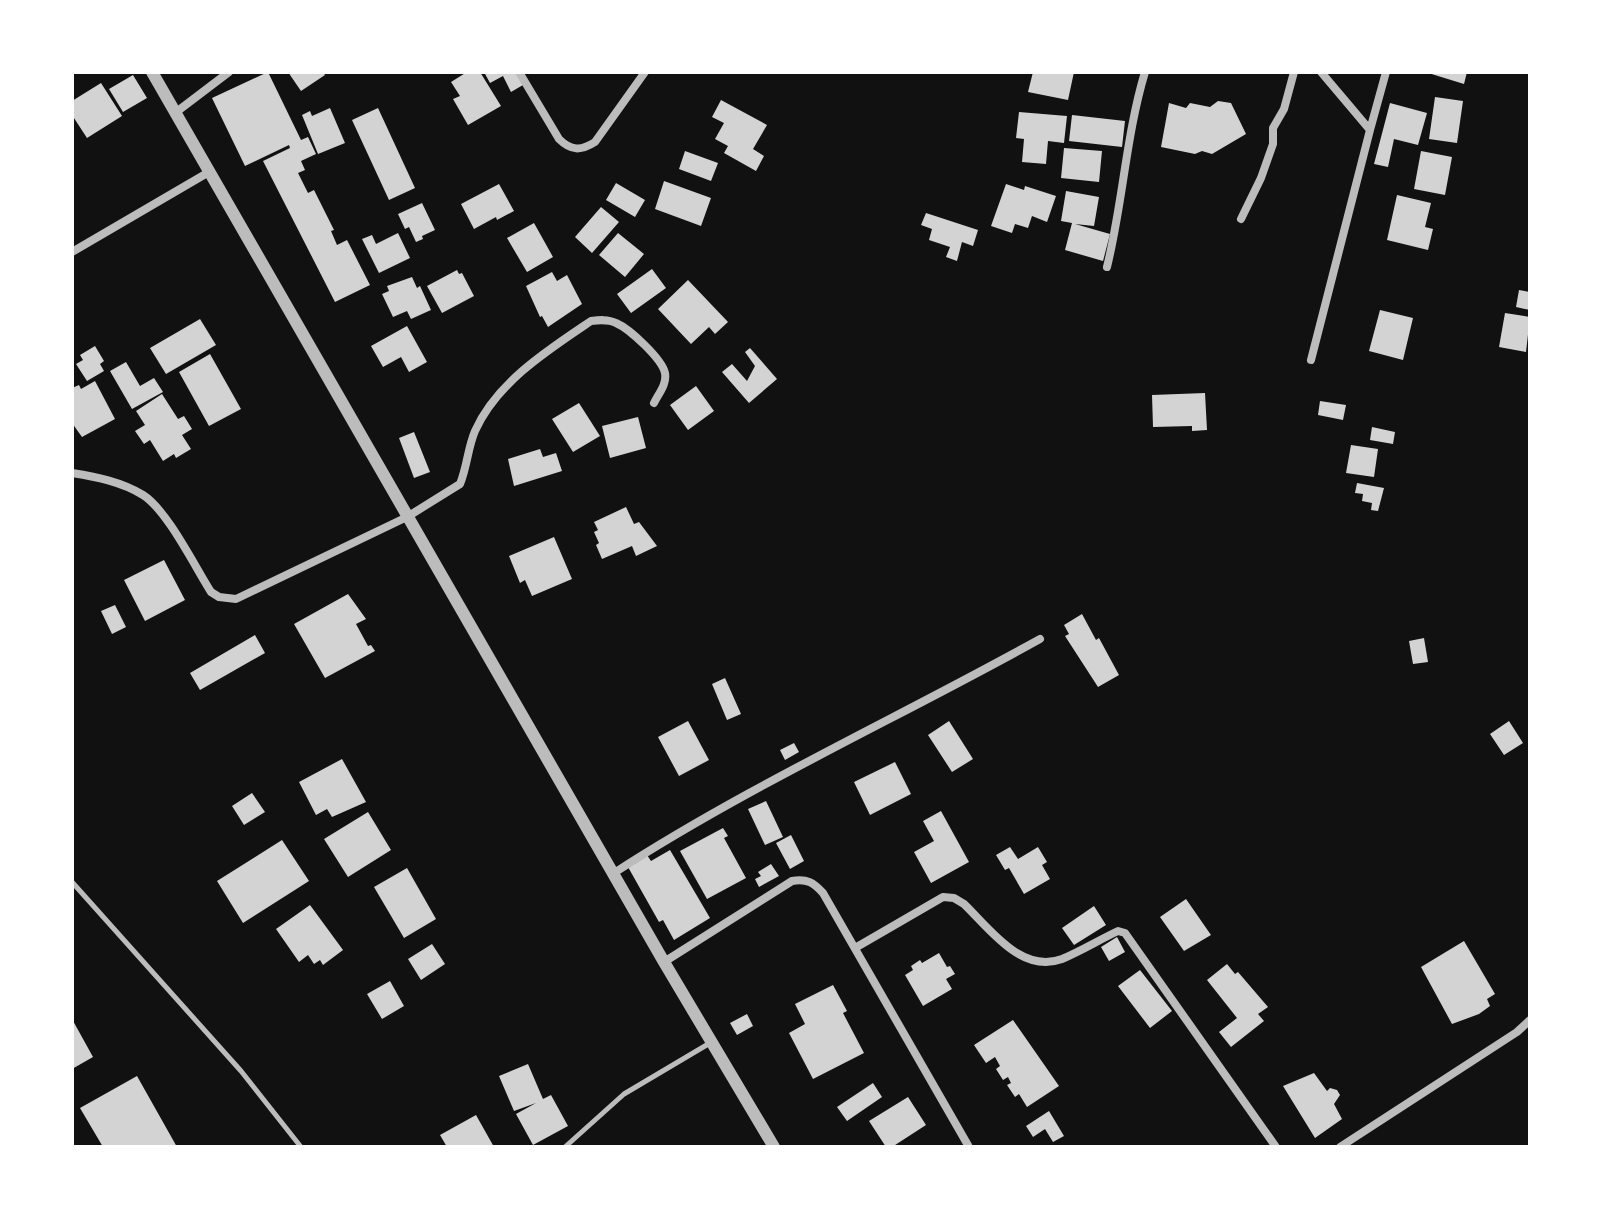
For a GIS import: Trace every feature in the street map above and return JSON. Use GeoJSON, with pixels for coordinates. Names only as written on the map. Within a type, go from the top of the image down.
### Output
{"type":"FeatureCollection","features":[{"type":"Feature","properties":{"kind":"street"},"geometry":{"type":"LineString","coordinates":[[152,72],[664,962],[774,1147]]}},
{"type":"Feature","properties":{"kind":"street"},"geometry":{"type":"LineString","coordinates":[[175,113],[229,72]]}},
{"type":"Feature","properties":{"kind":"street"},"geometry":{"type":"LineString","coordinates":[[519,72],[559,139],[576,150],[595,142],[645,72]]}},
{"type":"Feature","properties":{"kind":"street"},"geometry":{"type":"LineString","coordinates":[[1107,267],[1117,226],[1136,101],[1145,72]]}},
{"type":"Feature","properties":{"kind":"street"},"geometry":{"type":"LineString","coordinates":[[1241,219],[1261,178],[1273,144],[1273,128],[1284,109],[1294,72]]}},
{"type":"Feature","properties":{"kind":"street"},"geometry":{"type":"LineString","coordinates":[[1321,72],[1370,130]]}},
{"type":"Feature","properties":{"kind":"street"},"geometry":{"type":"LineString","coordinates":[[1311,360],[1386,72]]}},
{"type":"Feature","properties":{"kind":"street"},"geometry":{"type":"LineString","coordinates":[[72,252],[209,172]]}},
{"type":"Feature","properties":{"kind":"street"},"geometry":{"type":"LineString","coordinates":[[72,473],[110,481],[145,496],[158,508],[211,592],[228,600],[236,599],[407,517],[460,484],[473,435],[495,399],[519,374],[591,321],[616,322],[659,362],[665,371],[665,384],[654,403]]}},
{"type":"Feature","properties":{"kind":"street"},"geometry":{"type":"LineString","coordinates":[[614,873],[675,834],[759,787],[960,684],[1040,639]]}},
{"type":"Feature","properties":{"kind":"street"},"geometry":{"type":"LineString","coordinates":[[664,962],[792,881],[803,879],[815,884],[969,1147]]}},
{"type":"Feature","properties":{"kind":"street"},"geometry":{"type":"LineString","coordinates":[[855,948],[943,897],[954,898],[964,904],[1020,956],[1040,962],[1059,960],[1118,931],[1125,933],[1276,1147]]}},
{"type":"Feature","properties":{"kind":"street"},"geometry":{"type":"LineString","coordinates":[[1340,1147],[1517,1032],[1530,1020]]}},
{"type":"Feature","properties":{"kind":"lane"},"geometry":{"type":"LineString","coordinates":[[72,882],[241,1071],[301,1147]]}},
{"type":"Feature","properties":{"kind":"lane"},"geometry":{"type":"LineString","coordinates":[[565,1147],[624,1094],[711,1043]]}},
{"type":"Feature","properties":{"kind":"building"},"geometry":{"type":"Polygon","coordinates":[[[268,72],[301,140],[308,137],[316,154],[301,161],[305,170],[298,173],[308,193],[314,190],[334,230],[331,231],[337,245],[347,240],[370,285],[335,302],[263,161],[290,148],[289,145],[245,166],[212,98],[268,72]]]}},
{"type":"Feature","properties":{"kind":"building"},"geometry":{"type":"Polygon","coordinates":[[[288,72],[323,72],[325,75],[301,91],[288,72]]]}},
{"type":"Feature","properties":{"kind":"building"},"geometry":{"type":"Polygon","coordinates":[[[467,72],[480,72],[501,106],[468,125],[453,99],[460,96],[451,82],[467,72]]]}},
{"type":"Feature","properties":{"kind":"building"},"geometry":{"type":"Polygon","coordinates":[[[484,72],[516,72],[523,85],[511,92],[503,76],[490,83],[484,72]]]}},
{"type":"Feature","properties":{"kind":"building"},"geometry":{"type":"Polygon","coordinates":[[[1033,72],[1074,72],[1068,100],[1028,92],[1033,72]]]}},
{"type":"Feature","properties":{"kind":"building"},"geometry":{"type":"Polygon","coordinates":[[[1425,72],[1467,72],[1464,84],[1425,72]]]}},
{"type":"Feature","properties":{"kind":"building"},"geometry":{"type":"Polygon","coordinates":[[[133,75],[147,98],[123,112],[109,89],[133,75]]]}},
{"type":"Feature","properties":{"kind":"building"},"geometry":{"type":"Polygon","coordinates":[[[101,83],[122,116],[87,138],[72,115],[72,101],[101,83]]]}},
{"type":"Feature","properties":{"kind":"building"},"geometry":{"type":"Polygon","coordinates":[[[1435,97],[1463,101],[1457,143],[1429,139],[1435,97]]]}},
{"type":"Feature","properties":{"kind":"building"},"geometry":{"type":"Polygon","coordinates":[[[721,100],[767,125],[753,149],[764,156],[756,171],[724,153],[728,146],[715,139],[724,123],[712,117],[721,100]]]}},
{"type":"Feature","properties":{"kind":"building"},"geometry":{"type":"Polygon","coordinates":[[[1218,101],[1231,103],[1246,134],[1212,154],[1161,147],[1169,103],[1186,108],[1190,103],[1210,107],[1218,101]]]}},
{"type":"Feature","properties":{"kind":"building"},"geometry":{"type":"Polygon","coordinates":[[[1390,103],[1427,113],[1418,145],[1394,139],[1388,167],[1374,164],[1390,103]]]}},
{"type":"Feature","properties":{"kind":"building"},"geometry":{"type":"Polygon","coordinates":[[[330,108],[345,143],[318,154],[302,115],[310,111],[312,116],[330,108]]]}},
{"type":"Feature","properties":{"kind":"building"},"geometry":{"type":"Polygon","coordinates":[[[378,108],[415,188],[389,200],[352,120],[378,108]]]}},
{"type":"Feature","properties":{"kind":"building"},"geometry":{"type":"Polygon","coordinates":[[[1019,112],[1067,116],[1064,143],[1048,141],[1046,164],[1022,162],[1024,139],[1016,138],[1019,112]]]}},
{"type":"Feature","properties":{"kind":"building"},"geometry":{"type":"Polygon","coordinates":[[[1072,115],[1125,121],[1122,147],[1069,141],[1072,115]]]}},
{"type":"Feature","properties":{"kind":"building"},"geometry":{"type":"Polygon","coordinates":[[[1064,148],[1102,151],[1099,182],[1061,178],[1064,148]]]}},
{"type":"Feature","properties":{"kind":"building"},"geometry":{"type":"Polygon","coordinates":[[[685,151],[718,163],[711,181],[679,169],[685,151]]]}},
{"type":"Feature","properties":{"kind":"building"},"geometry":{"type":"Polygon","coordinates":[[[1421,151],[1452,157],[1445,195],[1414,189],[1421,151]]]}},
{"type":"Feature","properties":{"kind":"building"},"geometry":{"type":"Polygon","coordinates":[[[664,181],[711,198],[701,226],[655,209],[664,181]]]}},
{"type":"Feature","properties":{"kind":"building"},"geometry":{"type":"Polygon","coordinates":[[[616,183],[645,200],[635,217],[606,200],[616,183]]]}},
{"type":"Feature","properties":{"kind":"building"},"geometry":{"type":"Polygon","coordinates":[[[499,184],[514,211],[474,229],[461,204],[499,184]]]}},
{"type":"Feature","properties":{"kind":"building"},"geometry":{"type":"Polygon","coordinates":[[[1006,184],[1024,190],[1025,186],[1056,196],[1047,222],[1032,216],[1028,228],[1015,224],[1012,233],[991,226],[1006,184]]]}},
{"type":"Feature","properties":{"kind":"building"},"geometry":{"type":"Polygon","coordinates":[[[1066,191],[1099,197],[1094,226],[1075,224],[1110,234],[1103,261],[1065,250],[1072,223],[1061,221],[1066,191]]]}},
{"type":"Feature","properties":{"kind":"building"},"geometry":{"type":"Polygon","coordinates":[[[1397,195],[1431,203],[1425,227],[1433,229],[1428,250],[1387,240],[1397,195]]]}},
{"type":"Feature","properties":{"kind":"building"},"geometry":{"type":"Polygon","coordinates":[[[422,203],[435,230],[416,242],[398,214],[422,203]]]}},
{"type":"Feature","properties":{"kind":"building"},"geometry":{"type":"Polygon","coordinates":[[[601,207],[619,222],[592,253],[575,237],[601,207]]]}},
{"type":"Feature","properties":{"kind":"building"},"geometry":{"type":"Polygon","coordinates":[[[926,213],[978,230],[973,246],[962,242],[957,261],[946,257],[950,247],[929,240],[932,229],[921,225],[926,213]]]}},
{"type":"Feature","properties":{"kind":"building"},"geometry":{"type":"Polygon","coordinates":[[[534,223],[553,257],[527,272],[507,238],[534,223]]]}},
{"type":"Feature","properties":{"kind":"building"},"geometry":{"type":"Polygon","coordinates":[[[398,233],[410,258],[379,273],[362,239],[372,235],[376,244],[398,233]]]}},
{"type":"Feature","properties":{"kind":"building"},"geometry":{"type":"Polygon","coordinates":[[[618,233],[644,254],[625,277],[599,255],[618,233]]]}},
{"type":"Feature","properties":{"kind":"building"},"geometry":{"type":"Polygon","coordinates":[[[652,269],[666,288],[631,313],[617,294],[652,269]]]}},
{"type":"Feature","properties":{"kind":"building"},"geometry":{"type":"Polygon","coordinates":[[[457,270],[459,274],[462,273],[474,296],[442,313],[427,286],[457,270]]]}},
{"type":"Feature","properties":{"kind":"building"},"geometry":{"type":"Polygon","coordinates":[[[552,272],[557,281],[567,275],[582,304],[548,327],[526,286],[552,272]]]}},
{"type":"Feature","properties":{"kind":"building"},"geometry":{"type":"Polygon","coordinates":[[[412,277],[417,288],[420,286],[431,310],[411,319],[407,311],[393,317],[382,294],[389,291],[387,286],[412,277]]]}},
{"type":"Feature","properties":{"kind":"building"},"geometry":{"type":"Polygon","coordinates":[[[688,280],[728,322],[715,334],[709,327],[691,344],[658,309],[688,280]]]}},
{"type":"Feature","properties":{"kind":"building"},"geometry":{"type":"Polygon","coordinates":[[[1519,290],[1530,292],[1530,310],[1516,307],[1519,290]]]}},
{"type":"Feature","properties":{"kind":"building"},"geometry":{"type":"Polygon","coordinates":[[[1380,310],[1413,318],[1403,360],[1369,351],[1380,310]]]}},
{"type":"Feature","properties":{"kind":"building"},"geometry":{"type":"Polygon","coordinates":[[[1505,313],[1530,317],[1526,352],[1499,347],[1505,313]]]}},
{"type":"Feature","properties":{"kind":"building"},"geometry":{"type":"Polygon","coordinates":[[[200,319],[216,345],[166,374],[150,348],[200,319]]]}},
{"type":"Feature","properties":{"kind":"building"},"geometry":{"type":"Polygon","coordinates":[[[407,326],[427,362],[409,372],[401,357],[383,367],[371,346],[407,326]]]}},
{"type":"Feature","properties":{"kind":"building"},"geometry":{"type":"Polygon","coordinates":[[[95,346],[104,361],[100,364],[104,371],[87,381],[76,364],[83,360],[80,355],[95,346]]]}},
{"type":"Feature","properties":{"kind":"building"},"geometry":{"type":"Polygon","coordinates":[[[750,348],[777,379],[749,403],[722,372],[732,364],[747,381],[755,366],[745,352],[750,348]]]}},
{"type":"Feature","properties":{"kind":"building"},"geometry":{"type":"Polygon","coordinates":[[[210,354],[241,409],[209,426],[179,372],[210,354]]]}},
{"type":"Feature","properties":{"kind":"building"},"geometry":{"type":"Polygon","coordinates":[[[126,362],[140,386],[154,378],[163,392],[132,409],[110,371],[126,362]]]}},
{"type":"Feature","properties":{"kind":"building"},"geometry":{"type":"Polygon","coordinates":[[[95,381],[115,419],[82,437],[72,423],[72,388],[79,385],[81,389],[95,381]]]}},
{"type":"Feature","properties":{"kind":"building"},"geometry":{"type":"Polygon","coordinates":[[[696,386],[714,411],[688,430],[670,405],[696,386]]]}},
{"type":"Feature","properties":{"kind":"building"},"geometry":{"type":"Polygon","coordinates":[[[1205,393],[1207,430],[1192,431],[1192,426],[1153,427],[1152,395],[1205,393]]]}},
{"type":"Feature","properties":{"kind":"building"},"geometry":{"type":"Polygon","coordinates":[[[162,394],[178,419],[184,416],[192,429],[182,435],[191,449],[163,461],[150,440],[144,444],[135,431],[145,425],[136,411],[162,394]]]}},
{"type":"Feature","properties":{"kind":"building"},"geometry":{"type":"Polygon","coordinates":[[[1320,401],[1346,405],[1343,420],[1318,415],[1320,401]]]}},
{"type":"Feature","properties":{"kind":"building"},"geometry":{"type":"Polygon","coordinates":[[[579,403],[600,436],[573,452],[552,419],[579,403]]]}},
{"type":"Feature","properties":{"kind":"building"},"geometry":{"type":"Polygon","coordinates":[[[638,417],[646,448],[610,458],[602,426],[638,417]]]}},
{"type":"Feature","properties":{"kind":"building"},"geometry":{"type":"Polygon","coordinates":[[[1372,427],[1395,432],[1393,444],[1370,440],[1372,427]]]}},
{"type":"Feature","properties":{"kind":"building"},"geometry":{"type":"Polygon","coordinates":[[[414,432],[430,472],[414,478],[399,438],[414,432]]]}},
{"type":"Feature","properties":{"kind":"building"},"geometry":{"type":"Polygon","coordinates":[[[1351,445],[1378,449],[1374,477],[1346,473],[1351,445]]]}},
{"type":"Feature","properties":{"kind":"building"},"geometry":{"type":"Polygon","coordinates":[[[540,449],[543,457],[556,453],[562,471],[514,486],[508,459],[540,449]]]}},
{"type":"Feature","properties":{"kind":"building"},"geometry":{"type":"Polygon","coordinates":[[[1357,483],[1384,488],[1378,511],[1371,510],[1372,503],[1362,501],[1363,494],[1355,493],[1357,483]]]}},
{"type":"Feature","properties":{"kind":"building"},"geometry":{"type":"Polygon","coordinates":[[[626,507],[634,524],[639,522],[657,546],[636,556],[632,546],[602,559],[596,545],[599,543],[594,532],[598,530],[594,522],[626,507]]]}},
{"type":"Feature","properties":{"kind":"building"},"geometry":{"type":"Polygon","coordinates":[[[554,537],[572,579],[532,596],[525,580],[520,583],[509,556],[554,537]]]}},
{"type":"Feature","properties":{"kind":"building"},"geometry":{"type":"Polygon","coordinates":[[[164,560],[185,600],[145,621],[124,580],[164,560]]]}},
{"type":"Feature","properties":{"kind":"building"},"geometry":{"type":"Polygon","coordinates":[[[348,594],[366,619],[356,624],[368,646],[371,645],[375,651],[325,678],[294,624],[348,594]]]}},
{"type":"Feature","properties":{"kind":"building"},"geometry":{"type":"Polygon","coordinates":[[[115,605],[126,627],[112,634],[101,611],[115,605]]]}},
{"type":"Feature","properties":{"kind":"building"},"geometry":{"type":"Polygon","coordinates":[[[1082,614],[1119,675],[1098,687],[1065,636],[1069,634],[1064,625],[1082,614]]]}},
{"type":"Feature","properties":{"kind":"building"},"geometry":{"type":"Polygon","coordinates":[[[255,635],[265,653],[200,690],[190,673],[255,635]]]}},
{"type":"Feature","properties":{"kind":"building"},"geometry":{"type":"Polygon","coordinates":[[[1424,638],[1428,662],[1413,664],[1409,641],[1424,638]]]}},
{"type":"Feature","properties":{"kind":"building"},"geometry":{"type":"Polygon","coordinates":[[[725,678],[741,714],[727,720],[712,684],[725,678]]]}},
{"type":"Feature","properties":{"kind":"building"},"geometry":{"type":"Polygon","coordinates":[[[688,721],[709,760],[679,776],[658,737],[688,721]]]}},
{"type":"Feature","properties":{"kind":"building"},"geometry":{"type":"Polygon","coordinates":[[[949,721],[973,759],[952,772],[928,735],[949,721]]]}},
{"type":"Feature","properties":{"kind":"building"},"geometry":{"type":"Polygon","coordinates":[[[1509,721],[1523,743],[1504,755],[1490,734],[1509,721]]]}},
{"type":"Feature","properties":{"kind":"building"},"geometry":{"type":"Polygon","coordinates":[[[794,743],[799,752],[785,760],[780,750],[794,743]]]}},
{"type":"Feature","properties":{"kind":"building"},"geometry":{"type":"Polygon","coordinates":[[[342,759],[366,802],[332,817],[327,809],[316,815],[299,782],[342,759]]]}},
{"type":"Feature","properties":{"kind":"building"},"geometry":{"type":"Polygon","coordinates":[[[895,762],[911,794],[870,815],[854,782],[895,762]]]}},
{"type":"Feature","properties":{"kind":"building"},"geometry":{"type":"Polygon","coordinates":[[[252,793],[265,812],[244,825],[232,806],[252,793]]]}},
{"type":"Feature","properties":{"kind":"building"},"geometry":{"type":"Polygon","coordinates":[[[766,801],[783,837],[765,845],[748,809],[766,801]]]}},
{"type":"Feature","properties":{"kind":"building"},"geometry":{"type":"Polygon","coordinates":[[[941,811],[969,862],[931,883],[914,852],[934,841],[923,821],[941,811]]]}},
{"type":"Feature","properties":{"kind":"building"},"geometry":{"type":"Polygon","coordinates":[[[368,812],[391,850],[348,877],[324,839],[368,812]]]}},
{"type":"Feature","properties":{"kind":"building"},"geometry":{"type":"Polygon","coordinates":[[[723,828],[728,836],[724,838],[746,878],[707,899],[680,851],[723,828]]]}},
{"type":"Feature","properties":{"kind":"building"},"geometry":{"type":"Polygon","coordinates":[[[791,835],[804,861],[790,869],[776,843],[791,835]]]}},
{"type":"Feature","properties":{"kind":"building"},"geometry":{"type":"Polygon","coordinates":[[[282,840],[309,881],[243,923],[217,881],[282,840]]]}},
{"type":"Feature","properties":{"kind":"building"},"geometry":{"type":"Polygon","coordinates":[[[1010,847],[1018,859],[1038,847],[1047,862],[1042,865],[1050,879],[1024,894],[1009,868],[1005,870],[996,855],[1010,847]]]}},
{"type":"Feature","properties":{"kind":"building"},"geometry":{"type":"Polygon","coordinates":[[[670,850],[710,918],[674,940],[663,920],[659,922],[628,867],[647,855],[651,861],[670,850]]]}},
{"type":"Feature","properties":{"kind":"building"},"geometry":{"type":"Polygon","coordinates":[[[771,864],[779,876],[759,887],[755,879],[761,876],[758,872],[771,864]]]}},
{"type":"Feature","properties":{"kind":"building"},"geometry":{"type":"Polygon","coordinates":[[[407,868],[436,919],[404,938],[374,887],[407,868]]]}},
{"type":"Feature","properties":{"kind":"building"},"geometry":{"type":"Polygon","coordinates":[[[1186,899],[1211,935],[1184,951],[1160,917],[1186,899]]]}},
{"type":"Feature","properties":{"kind":"building"},"geometry":{"type":"Polygon","coordinates":[[[310,905],[343,950],[323,965],[320,960],[314,964],[308,955],[299,962],[276,929],[310,905]]]}},
{"type":"Feature","properties":{"kind":"building"},"geometry":{"type":"Polygon","coordinates":[[[1094,906],[1106,925],[1074,945],[1062,928],[1094,906]]]}},
{"type":"Feature","properties":{"kind":"building"},"geometry":{"type":"Polygon","coordinates":[[[1117,937],[1125,952],[1109,961],[1101,947],[1117,937]]]}},
{"type":"Feature","properties":{"kind":"building"},"geometry":{"type":"Polygon","coordinates":[[[1464,941],[1495,994],[1487,999],[1490,1006],[1479,1014],[1452,1024],[1421,967],[1464,941]]]}},
{"type":"Feature","properties":{"kind":"building"},"geometry":{"type":"Polygon","coordinates":[[[432,944],[445,964],[421,980],[408,959],[432,944]]]}},
{"type":"Feature","properties":{"kind":"building"},"geometry":{"type":"Polygon","coordinates":[[[939,953],[955,974],[946,979],[952,989],[923,1006],[905,975],[920,960],[922,963],[939,953]]]}},
{"type":"Feature","properties":{"kind":"building"},"geometry":{"type":"Polygon","coordinates":[[[1227,964],[1235,974],[1238,972],[1268,1007],[1258,1014],[1264,1021],[1231,1047],[1219,1032],[1237,1018],[1207,980],[1227,964]]]}},
{"type":"Feature","properties":{"kind":"building"},"geometry":{"type":"Polygon","coordinates":[[[1140,970],[1172,1011],[1150,1028],[1118,986],[1140,970]]]}},
{"type":"Feature","properties":{"kind":"building"},"geometry":{"type":"Polygon","coordinates":[[[390,981],[404,1006],[382,1019],[367,994],[390,981]]]}},
{"type":"Feature","properties":{"kind":"building"},"geometry":{"type":"Polygon","coordinates":[[[833,985],[847,1011],[843,1013],[864,1053],[813,1079],[789,1033],[805,1024],[795,1004],[833,985]]]}},
{"type":"Feature","properties":{"kind":"building"},"geometry":{"type":"Polygon","coordinates":[[[747,1014],[753,1026],[737,1035],[730,1023],[747,1014]]]}},
{"type":"Feature","properties":{"kind":"building"},"geometry":{"type":"Polygon","coordinates":[[[72,1019],[93,1057],[72,1069],[72,1019]]]}},
{"type":"Feature","properties":{"kind":"building"},"geometry":{"type":"Polygon","coordinates":[[[1013,1020],[1059,1086],[1027,1107],[1019,1094],[1015,1097],[1007,1085],[1011,1083],[1008,1077],[1003,1080],[996,1069],[1000,1066],[995,1057],[986,1063],[974,1045],[1013,1020]]]}},
{"type":"Feature","properties":{"kind":"building"},"geometry":{"type":"Polygon","coordinates":[[[528,1064],[543,1099],[551,1095],[568,1126],[533,1145],[516,1114],[536,1103],[514,1111],[499,1076],[528,1064]]]}},
{"type":"Feature","properties":{"kind":"building"},"geometry":{"type":"Polygon","coordinates":[[[1314,1073],[1327,1091],[1330,1088],[1337,1090],[1340,1095],[1334,1104],[1342,1119],[1315,1138],[1283,1086],[1314,1073]]]}},
{"type":"Feature","properties":{"kind":"building"},"geometry":{"type":"Polygon","coordinates":[[[137,1076],[177,1147],[103,1147],[80,1108],[137,1076]]]}},
{"type":"Feature","properties":{"kind":"building"},"geometry":{"type":"Polygon","coordinates":[[[873,1083],[882,1097],[847,1121],[837,1107],[873,1083]]]}},
{"type":"Feature","properties":{"kind":"building"},"geometry":{"type":"Polygon","coordinates":[[[908,1097],[926,1125],[892,1147],[886,1147],[869,1121],[908,1097]]]}},
{"type":"Feature","properties":{"kind":"building"},"geometry":{"type":"Polygon","coordinates":[[[1049,1111],[1064,1136],[1053,1142],[1045,1129],[1033,1137],[1026,1126],[1049,1111]]]}},
{"type":"Feature","properties":{"kind":"building"},"geometry":{"type":"Polygon","coordinates":[[[476,1115],[494,1147],[447,1147],[440,1135],[476,1115]]]}}]}
